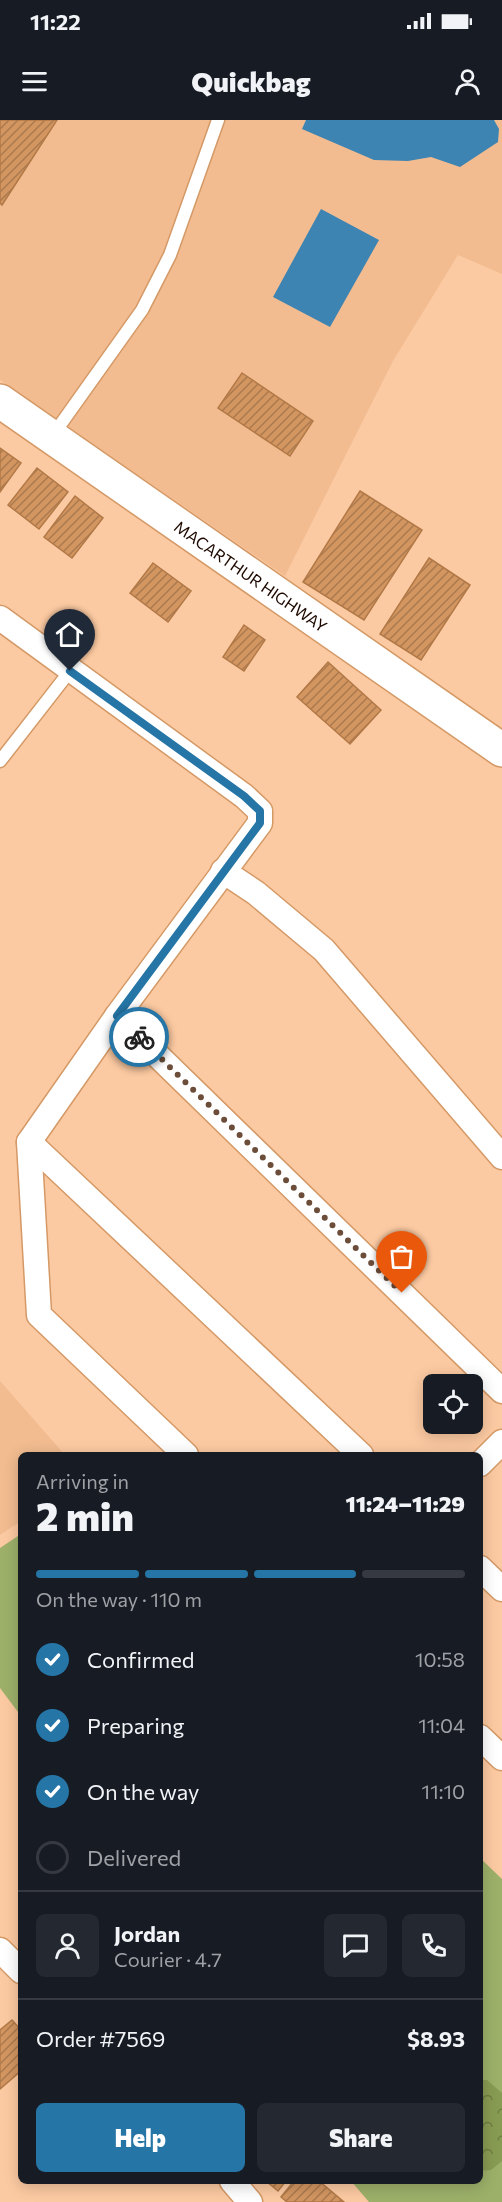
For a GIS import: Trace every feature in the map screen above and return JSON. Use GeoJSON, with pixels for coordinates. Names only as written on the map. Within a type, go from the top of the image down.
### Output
{"type":"FeatureCollection","features":[{"type":"Feature","properties":{"kind":"highway","name":"MACARTHUR HIGHWAY"},"geometry":{"type":"LineString","coordinates":[[0,401],[502,750]]}},
{"type":"Feature","properties":{"kind":"street"},"geometry":{"type":"LineString","coordinates":[[0,618],[244,796],[260,811],[260,823],[117,1016],[29,1142],[39,1315],[183,1452]]}},
{"type":"Feature","properties":{"kind":"street"},"geometry":{"type":"LineString","coordinates":[[223,871],[256,893],[324,950],[502,1157]]}},
{"type":"Feature","properties":{"kind":"street"},"geometry":{"type":"LineString","coordinates":[[117,1016],[502,1391]]}},
{"type":"Feature","properties":{"kind":"street"},"geometry":{"type":"LineString","coordinates":[[29,1142],[358,1452]]}},
{"type":"Feature","properties":{"kind":"street"},"geometry":{"type":"LineString","coordinates":[[483,1461],[502,1442]]}},
{"type":"Feature","properties":{"kind":"street"},"geometry":{"type":"LineString","coordinates":[[483,1571],[502,1589]]}},
{"type":"Feature","properties":{"kind":"street"},"geometry":{"type":"LineString","coordinates":[[483,1740],[502,1758]]}},
{"type":"Feature","properties":{"kind":"street"},"geometry":{"type":"LineString","coordinates":[[0,1950],[18,1968]]}},
{"type":"Feature","properties":{"kind":"street"},"geometry":{"type":"LineString","coordinates":[[235,2184],[250,2202]]}},
{"type":"Feature","properties":{"kind":"lane"},"geometry":{"type":"LineString","coordinates":[[52,436],[142,310],[170,255],[218,120]]}},
{"type":"Feature","properties":{"kind":"lane"},"geometry":{"type":"LineString","coordinates":[[0,761],[70,671]]}},
{"type":"Feature","properties":{"kind":"shaded area"},"geometry":{"type":"Polygon","coordinates":[[[0,120],[502,120],[502,274],[458,255],[393,361],[285,576],[0,380],[0,120]]]}},
{"type":"Feature","properties":{"kind":"shaded area"},"geometry":{"type":"Polygon","coordinates":[[[0,1381],[62,1452],[18,1452],[18,1523],[0,1535],[0,1381]]]}},
{"type":"Feature","properties":{"kind":"green space"},"geometry":{"type":"Polygon","coordinates":[[[18,1536],[18,1712],[0,1688],[0,1548],[18,1536]]]}},
{"type":"Feature","properties":{"kind":"green space"},"geometry":{"type":"Polygon","coordinates":[[[483,1861],[502,1879],[502,2202],[369,2202],[354,2184],[483,2184],[483,1861]]]}},
{"type":"Feature","properties":{"kind":"green space"},"geometry":{"type":"Polygon","coordinates":[[[483,2080],[487,2080],[502,2093],[502,2161],[491,2170],[483,2171],[483,2080]]]}},
{"type":"Feature","properties":{"kind":"water"},"geometry":{"type":"Polygon","coordinates":[[[306,120],[494,120],[499,129],[498,142],[460,167],[431,157],[408,161],[374,160],[302,129],[306,120]]]}},
{"type":"Feature","properties":{"kind":"water"},"geometry":{"type":"Polygon","coordinates":[[[321,209],[379,240],[330,327],[273,297],[321,209]]]}},
{"type":"Feature","properties":{"kind":"building"},"geometry":{"type":"Polygon","coordinates":[[[0,120],[57,120],[2,205],[0,203],[0,120]]]}},
{"type":"Feature","properties":{"kind":"building"},"geometry":{"type":"Polygon","coordinates":[[[242,373],[313,421],[290,456],[218,408],[242,373]]]}},
{"type":"Feature","properties":{"kind":"building"},"geometry":{"type":"Polygon","coordinates":[[[0,448],[21,463],[0,492],[0,448]]]}},
{"type":"Feature","properties":{"kind":"building"},"geometry":{"type":"Polygon","coordinates":[[[37,468],[68,492],[39,529],[8,505],[37,468]]]}},
{"type":"Feature","properties":{"kind":"building"},"geometry":{"type":"Polygon","coordinates":[[[360,491],[422,530],[364,620],[303,582],[360,491]]]}},
{"type":"Feature","properties":{"kind":"building"},"geometry":{"type":"Polygon","coordinates":[[[75,496],[103,518],[72,558],[44,537],[75,496]]]}},
{"type":"Feature","properties":{"kind":"building"},"geometry":{"type":"Polygon","coordinates":[[[429,558],[470,585],[421,660],[380,634],[429,558]]]}},
{"type":"Feature","properties":{"kind":"building"},"geometry":{"type":"Polygon","coordinates":[[[153,563],[191,591],[168,622],[130,593],[153,563]]]}},
{"type":"Feature","properties":{"kind":"building"},"geometry":{"type":"Polygon","coordinates":[[[244,625],[265,640],[244,671],[223,657],[244,625]]]}},
{"type":"Feature","properties":{"kind":"building"},"geometry":{"type":"Polygon","coordinates":[[[328,662],[381,710],[350,744],[297,697],[328,662]]]}},
{"type":"Feature","properties":{"kind":"building"},"geometry":{"type":"Polygon","coordinates":[[[12,2020],[18,2027],[18,2074],[0,2089],[0,2030],[12,2020]]]}},
{"type":"Feature","properties":{"kind":"building"},"geometry":{"type":"Polygon","coordinates":[[[270,2184],[284,2184],[278,2191],[270,2184]]]}},
{"type":"Feature","properties":{"kind":"building"},"geometry":{"type":"Polygon","coordinates":[[[292,2184],[323,2184],[344,2202],[287,2202],[281,2197],[292,2184]]]}},
{"type":"Feature","properties":{"kind":"way so far"},"geometry":{"type":"LineString","coordinates":[[139,1037],[402,1293]]}},
{"type":"Feature","properties":{"kind":"route"},"geometry":{"type":"LineString","coordinates":[[70,671],[244,796],[260,811],[260,823],[117,1016],[139,1037]]}}]}
